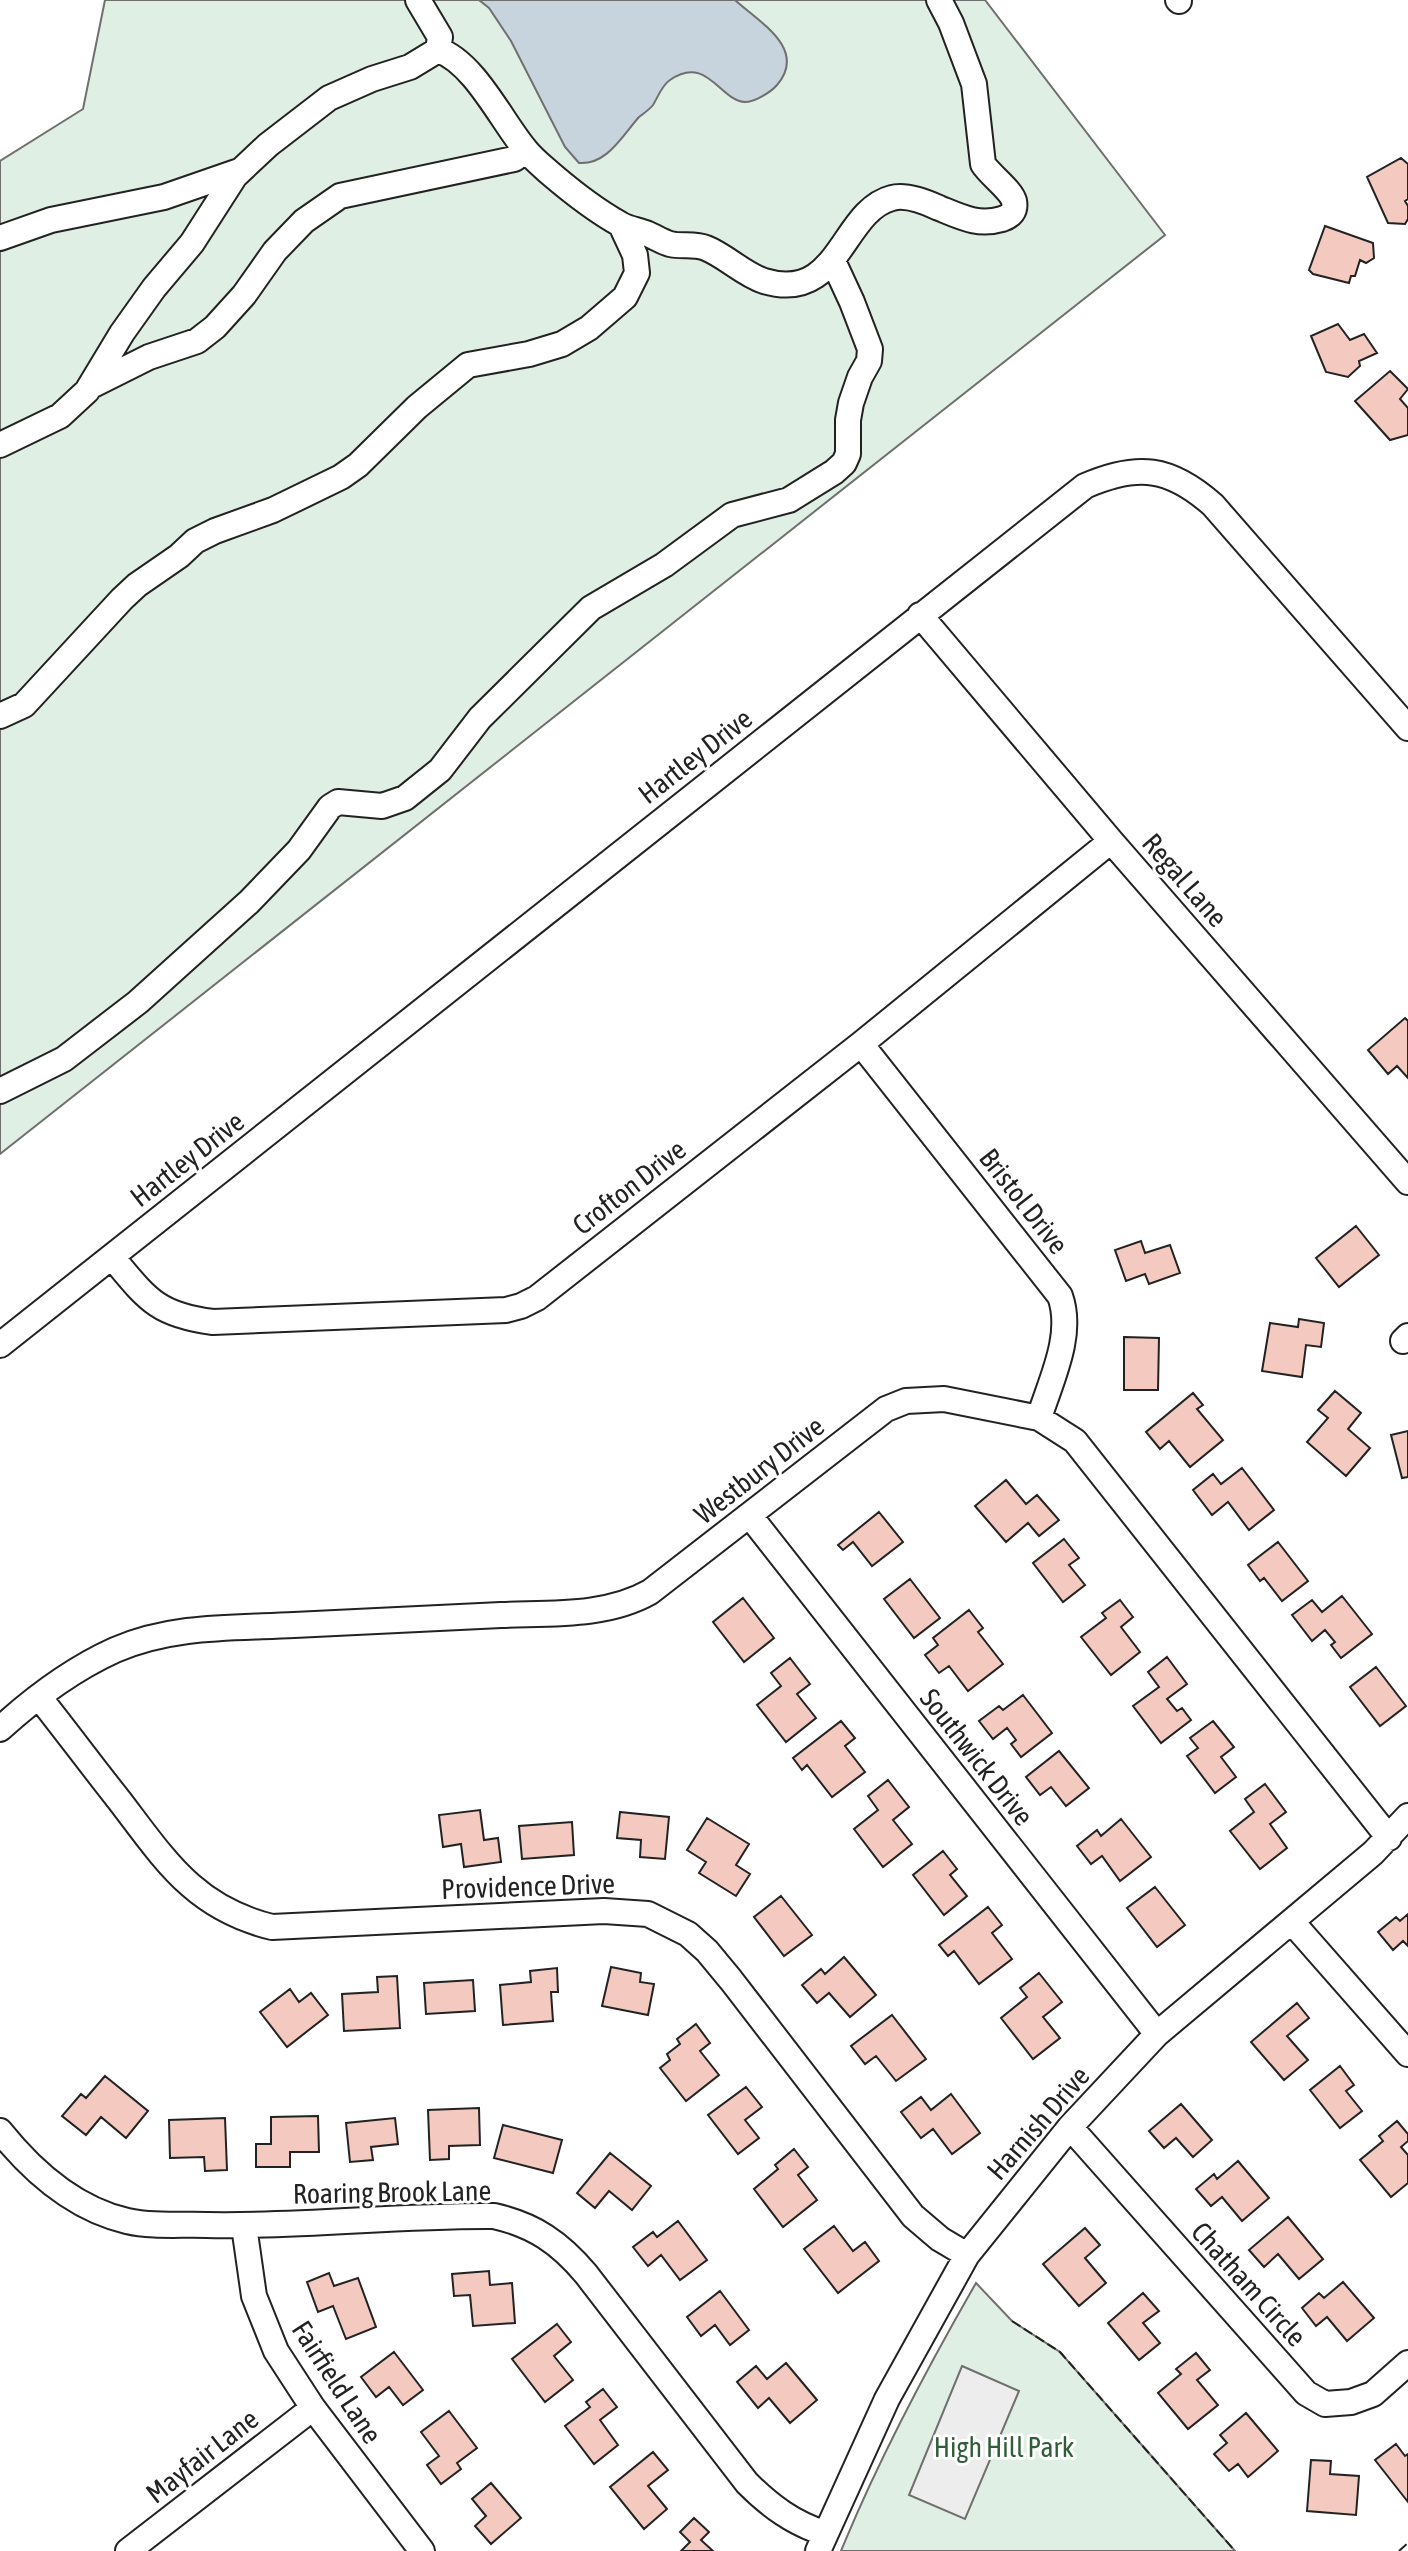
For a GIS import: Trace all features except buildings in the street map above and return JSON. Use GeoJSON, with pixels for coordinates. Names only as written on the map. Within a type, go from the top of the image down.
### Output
{"type":"FeatureCollection","features":[{"type":"Feature","properties":{"kind":"street"},"geometry":{"type":"LineString","coordinates":[[0,445],[60,416],[89,387],[154,288],[192,243],[242,170],[268,145],[329,98],[410,67],[438,50],[440,37],[418,0]]}},
{"type":"Feature","properties":{"kind":"street"},"geometry":{"type":"LineString","coordinates":[[438,50],[451,55],[471,76],[526,151],[582,199],[621,225],[672,245],[686,243],[704,247],[760,280],[772,283],[805,280],[833,261],[872,210],[891,198],[913,199],[981,223],[1013,213],[1011,195],[983,164],[974,84],[939,0]]}},
{"type":"Feature","properties":{"kind":"street"},"geometry":{"type":"LineString","coordinates":[[89,387],[129,366],[197,341],[215,327],[244,295],[275,251],[304,221],[340,196],[514,159],[526,151]]}},
{"type":"Feature","properties":{"kind":"street"},"geometry":{"type":"LineString","coordinates":[[0,238],[51,220],[178,194],[242,170]]}},
{"type":"Feature","properties":{"kind":"street"},"geometry":{"type":"LineString","coordinates":[[0,716],[24,705],[122,599],[195,541],[273,510],[341,477],[468,365],[529,354],[562,344],[607,315],[625,297],[637,273],[635,255],[621,225]]}},
{"type":"Feature","properties":{"kind":"street"},"geometry":{"type":"LineString","coordinates":[[0,1091],[64,1059],[138,1002],[249,902],[299,850],[330,807],[338,802],[352,801],[375,806],[394,804],[421,787],[440,770],[480,718],[591,608],[664,565],[732,515],[789,500],[844,463],[848,454],[851,403],[869,361],[870,349],[833,261]]}},
{"type":"Feature","properties":{"kind":"street","name":"Hartley Drive"},"geometry":{"type":"LineString","coordinates":[[0,1345],[1085,486],[1128,471],[1163,473],[1194,489],[1213,505],[1408,728]]}},
{"type":"Feature","properties":{"kind":"street","name":"Regal Lane"},"geometry":{"type":"LineString","coordinates":[[920,615],[1111,841],[1408,1182]]}},
{"type":"Feature","properties":{"kind":"street","name":"Crofton Drive"},"geometry":{"type":"LineString","coordinates":[[112,1257],[161,1309],[184,1318],[213,1322],[506,1310],[521,1306],[537,1298],[861,1044],[1111,841]]}},
{"type":"Feature","properties":{"kind":"street","name":"Bristol Drive"},"geometry":{"type":"LineString","coordinates":[[861,1044],[1060,1296],[1066,1320],[1039,1418]]}},
{"type":"Feature","properties":{"kind":"street","name":"Westbury Drive"},"geometry":{"type":"LineString","coordinates":[[0,1729],[77,1670],[116,1650],[181,1630],[547,1613],[610,1608],[634,1602],[886,1409],[906,1401],[944,1399],[1039,1418],[1075,1441],[1389,1838]]}},
{"type":"Feature","properties":{"kind":"street","name":"Southwick Drive"},"geometry":{"type":"LineString","coordinates":[[750,1516],[1157,2034]]}},
{"type":"Feature","properties":{"kind":"street","name":"Providence Drive"},"geometry":{"type":"LineString","coordinates":[[39,1697],[175,1873],[218,1906],[246,1920],[272,1927],[604,1911],[648,1914],[680,1929],[707,1951],[731,1980],[913,2216],[940,2239],[967,2255]]}},
{"type":"Feature","properties":{"kind":"street","name":"Harnish Drive"},"geometry":{"type":"LineString","coordinates":[[821,2542],[887,2399],[967,2255],[1070,2127],[1157,2034],[1389,1838],[1408,1816]]}},
{"type":"Feature","properties":{"kind":"street"},"geometry":{"type":"LineString","coordinates":[[1292,1922],[1408,2054]]}},
{"type":"Feature","properties":{"kind":"street","name":"Chatham Circle"},"geometry":{"type":"LineString","coordinates":[[1070,2127],[1306,2393],[1325,2404],[1351,2402],[1373,2394],[1408,2363]]}},
{"type":"Feature","properties":{"kind":"street","name":"Roaring Brook Lane"},"geometry":{"type":"LineString","coordinates":[[0,2131],[27,2163],[81,2203],[127,2221],[244,2226],[494,2216],[533,2229],[559,2246],[586,2274],[754,2491],[821,2542]]}},
{"type":"Feature","properties":{"kind":"street","name":"Fairfield Lane"},"geometry":{"type":"LineString","coordinates":[[244,2226],[254,2296],[289,2374],[422,2551]]}},
{"type":"Feature","properties":{"kind":"street","name":"Mayfair Lane"},"geometry":{"type":"LineString","coordinates":[[128,2551],[313,2408]]}},
{"type":"Feature","properties":{"kind":"green space"},"geometry":{"type":"Polygon","coordinates":[[[105,0],[985,0],[1165,235],[0,1154],[0,161],[83,109],[105,0]]]}},
{"type":"Feature","properties":{"kind":"green space","name":"High Hill Park"},"geometry":{"type":"Polygon","coordinates":[[[976,2283],[1012,2321],[1060,2352],[1235,2551],[841,2551],[904,2415],[976,2283]]]}},
{"type":"Feature","properties":{"kind":"shaded area"},"geometry":{"type":"Polygon","coordinates":[[[479,0],[735,0],[777,37],[787,60],[785,72],[771,91],[749,102],[736,100],[703,75],[683,73],[667,82],[653,105],[606,154],[579,163],[565,147],[511,41],[489,8],[479,0]]]}},
{"type":"Feature","properties":{"kind":"shaded area"},"geometry":{"type":"Polygon","coordinates":[[[962,2366],[1019,2391],[965,2519],[909,2495],[962,2366]]]}},
{"type":"Feature","properties":{"kind":"fence"},"geometry":{"type":"LineString","coordinates":[[1012,2321],[1060,2352],[1235,2551]]}},
{"type":"Feature","properties":{"kind":"fence"},"geometry":{"type":"LineString","coordinates":[[1399,2551],[1408,2543]]}}]}
